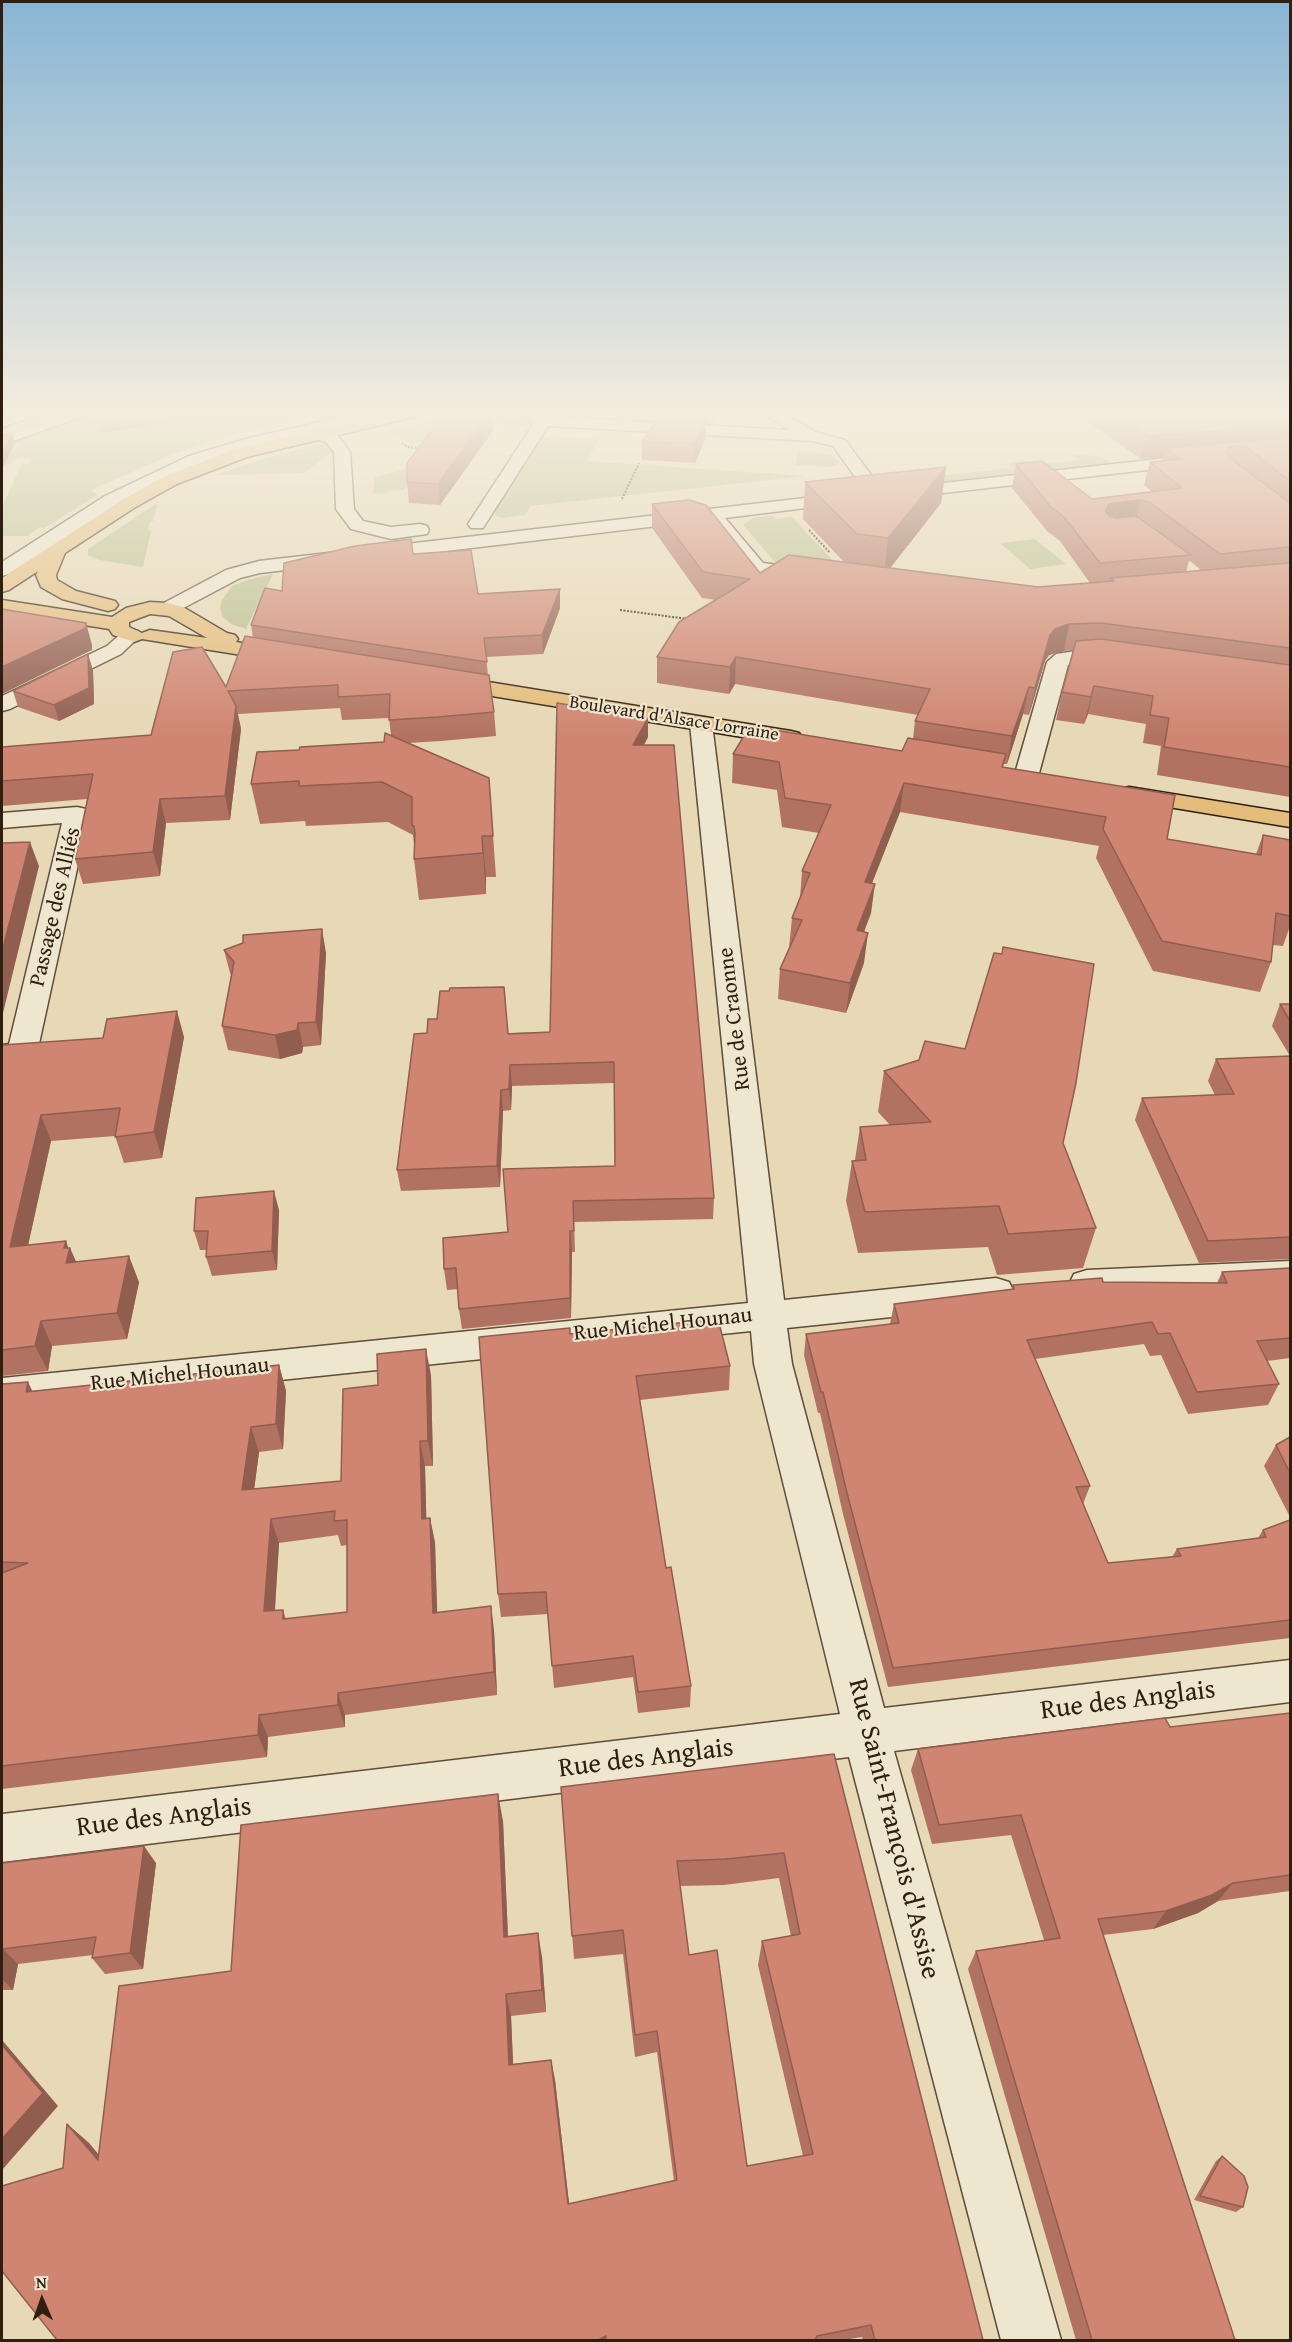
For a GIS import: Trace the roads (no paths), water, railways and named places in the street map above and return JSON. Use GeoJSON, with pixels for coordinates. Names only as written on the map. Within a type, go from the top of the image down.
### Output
{"type":"FeatureCollection","features":[{"type":"Feature","properties":{"kind":"main road"},"geometry":{"type":"LineString","coordinates":[[2,589],[104,519]]}},
{"type":"Feature","properties":{"kind":"main road"},"geometry":{"type":"LineString","coordinates":[[57,550],[46,575],[48,583],[69,595],[133,627],[178,627],[184,618],[175,611]]}},
{"type":"Feature","properties":{"kind":"main road"},"geometry":{"type":"LineString","coordinates":[[2,589],[133,627],[305,659],[220,637],[175,611],[150,608],[133,627]]}},
{"type":"Feature","properties":{"kind":"main road","name":"Boulevard d'Alsace Lorraine"},"geometry":{"type":"LineString","coordinates":[[422,679],[807,741]]}},
{"type":"Feature","properties":{"kind":"main road"},"geometry":{"type":"LineString","coordinates":[[1002,773],[1049,781]]}},
{"type":"Feature","properties":{"kind":"main road"},"geometry":{"type":"LineString","coordinates":[[1106,790],[1290,820]]}},
{"type":"Feature","properties":{"kind":"street"},"geometry":{"type":"LineString","coordinates":[[2,589],[87,519]]}},
{"type":"Feature","properties":{"kind":"street"},"geometry":{"type":"LineString","coordinates":[[353,519],[357,525],[391,533],[436,528]]}},
{"type":"Feature","properties":{"kind":"street"},"geometry":{"type":"LineString","coordinates":[[477,524],[480,519]]}},
{"type":"Feature","properties":{"kind":"street"},"geometry":{"type":"LineString","coordinates":[[175,611],[233,574],[259,567],[659,519]]}},
{"type":"Feature","properties":{"kind":"street"},"geometry":{"type":"LineString","coordinates":[[717,519],[757,567],[830,577]]}},
{"type":"Feature","properties":{"kind":"street"},"geometry":{"type":"LineString","coordinates":[[456,526],[500,521]]}},
{"type":"Feature","properties":{"kind":"street"},"geometry":{"type":"LineString","coordinates":[[2,704],[114,650],[133,627]]}},
{"type":"Feature","properties":{"kind":"street"},"geometry":{"type":"LineString","coordinates":[[1026,777],[1058,662],[1064,658],[1082,656],[1141,663]]}},
{"type":"Feature","properties":{"kind":"street","name":"Rue de Craonne"},"geometry":{"type":"LineString","coordinates":[[701,724],[769,1315]]}},
{"type":"Feature","properties":{"kind":"street","name":"Passage des Alliés"},"geometry":{"type":"LineString","coordinates":[[2,820],[77,814],[22,1053],[2,1055]]}},
{"type":"Feature","properties":{"kind":"street","name":"Rue Michel Hounau"},"geometry":{"type":"LineString","coordinates":[[2,1394],[1040,1287],[1290,1274]]}},
{"type":"Feature","properties":{"kind":"street","name":"Rue Saint-François d'Assise"},"geometry":{"type":"LineString","coordinates":[[769,1315],[773,1364],[849,1655],[887,1816],[1031,2340]]}},
{"type":"Feature","properties":{"kind":"street","name":"Rue des Anglais"},"geometry":{"type":"LineString","coordinates":[[2,1838],[1290,1681]]}}]}
